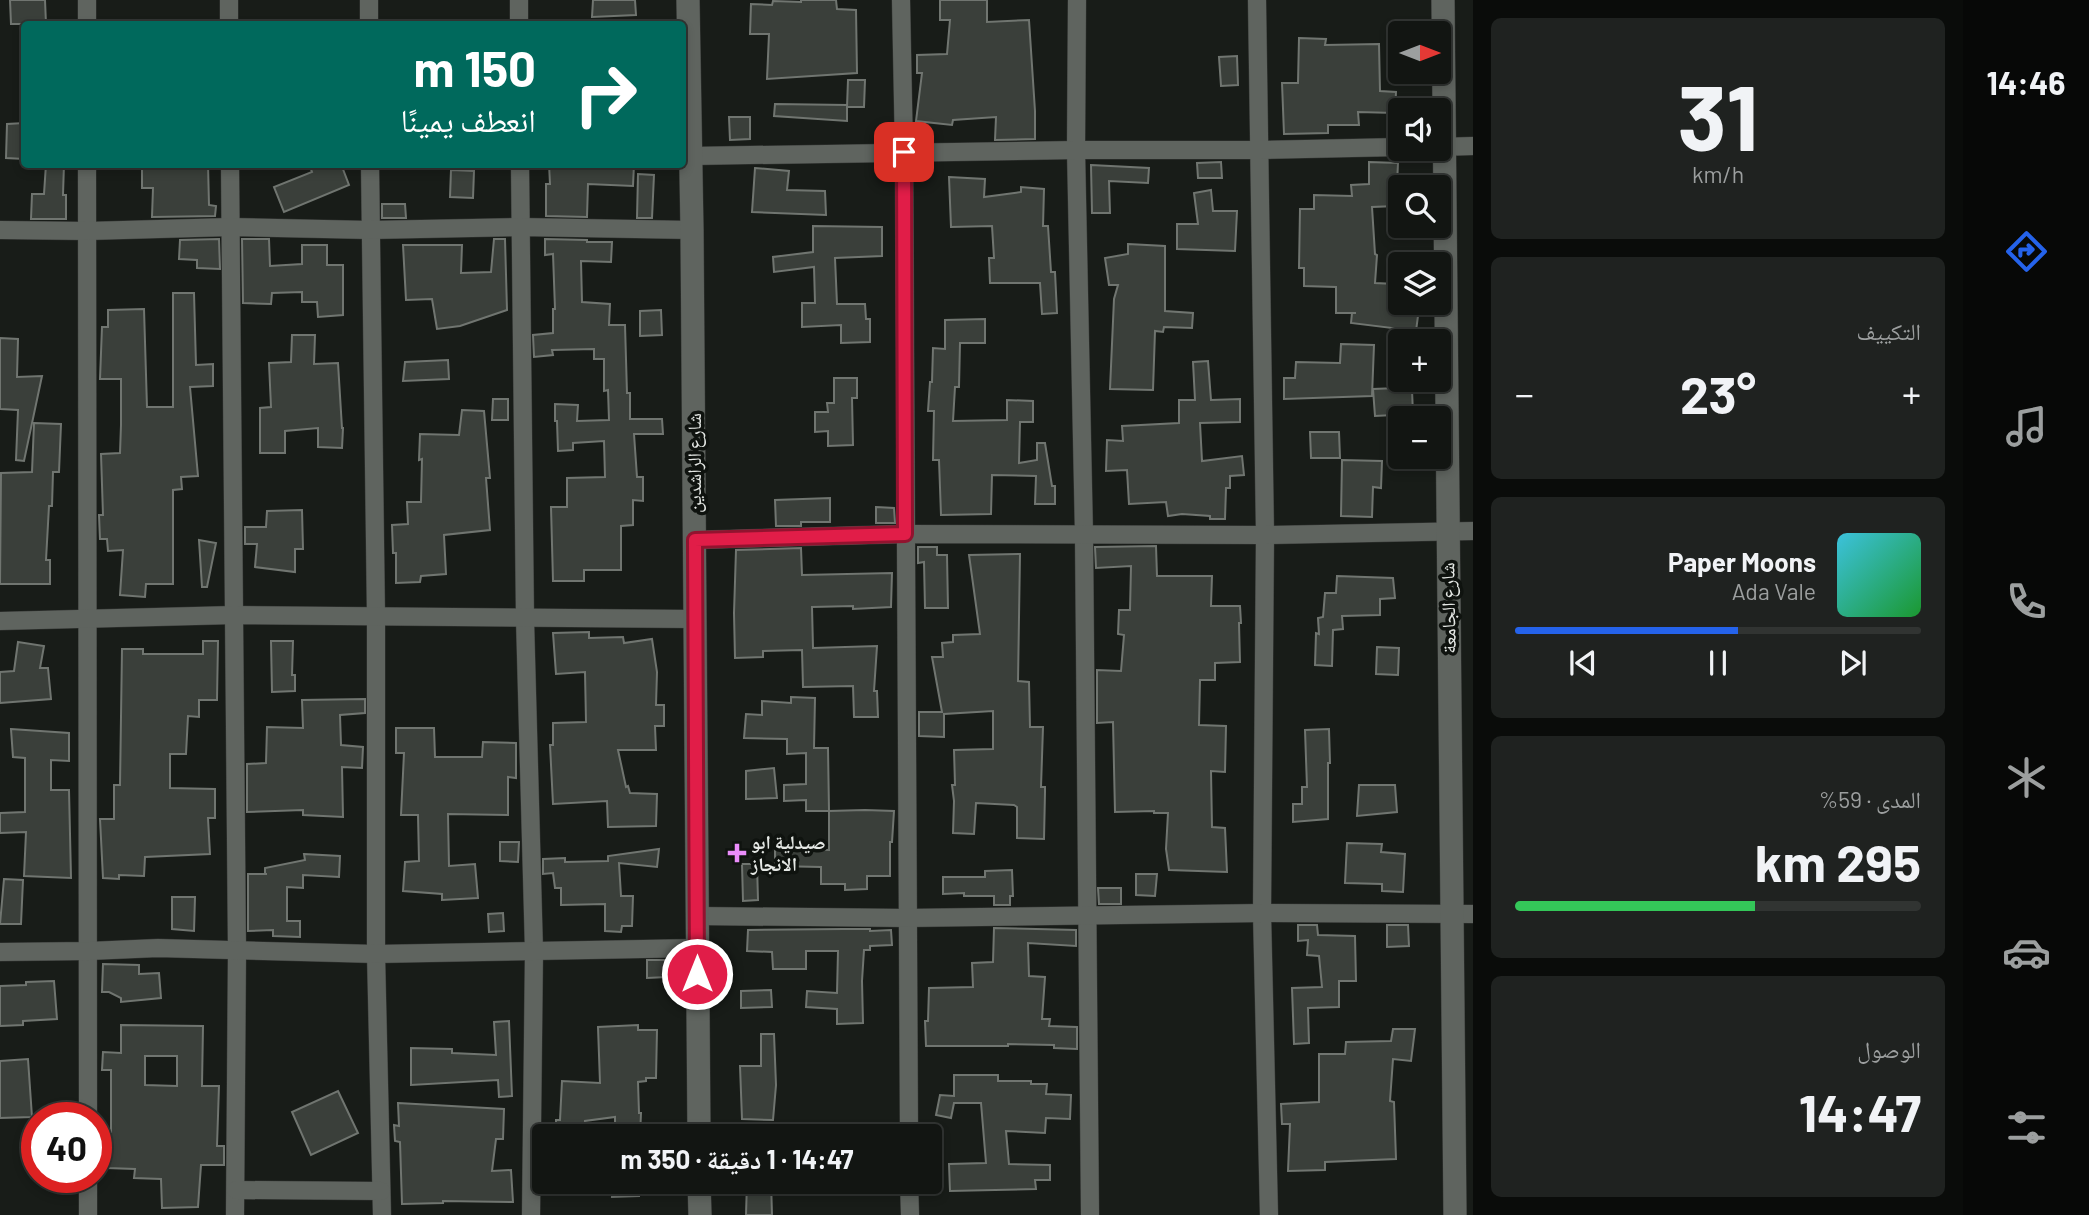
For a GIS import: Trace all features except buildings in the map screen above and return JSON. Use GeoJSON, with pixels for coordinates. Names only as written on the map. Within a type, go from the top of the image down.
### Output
{"type":"FeatureCollection","features":[{"type":"Feature","properties":{"kind":"street"},"geometry":{"type":"LineString","coordinates":[[87,0],[87,21]]}},
{"type":"Feature","properties":{"kind":"street"},"geometry":{"type":"LineString","coordinates":[[229,0],[229,21]]}},
{"type":"Feature","properties":{"kind":"street"},"geometry":{"type":"LineString","coordinates":[[369,0],[369,21]]}},
{"type":"Feature","properties":{"kind":"street"},"geometry":{"type":"LineString","coordinates":[[519,0],[519,21]]}},
{"type":"Feature","properties":{"kind":"street","name":"شارع الراشدين"},"geometry":{"type":"LineString","coordinates":[[688,0],[699,1124]]}},
{"type":"Feature","properties":{"kind":"street"},"geometry":{"type":"LineString","coordinates":[[901,0],[909,1124]]}},
{"type":"Feature","properties":{"kind":"street"},"geometry":{"type":"LineString","coordinates":[[1077,0],[1076,150],[1089,914],[1090,1215]]}},
{"type":"Feature","properties":{"kind":"street"},"geometry":{"type":"LineString","coordinates":[[1257,0],[1265,535],[1262,913],[1269,1215]]}},
{"type":"Feature","properties":{"kind":"street","name":"شارع الجامعة"},"geometry":{"type":"LineString","coordinates":[[1442,98],[1443,0]]}},
{"type":"Feature","properties":{"kind":"street"},"geometry":{"type":"LineString","coordinates":[[1451,146],[1473,146]]}},
{"type":"Feature","properties":{"kind":"street"},"geometry":{"type":"LineString","coordinates":[[691,156],[1388,147]]}},
{"type":"Feature","properties":{"kind":"street","name":"شارع الجامعة"},"geometry":{"type":"LineString","coordinates":[[1442,161],[1447,532],[1463,914],[1455,1215]]}},
{"type":"Feature","properties":{"kind":"street"},"geometry":{"type":"LineString","coordinates":[[87,168],[88,1102]]}},
{"type":"Feature","properties":{"kind":"street"},"geometry":{"type":"LineString","coordinates":[[230,168],[237,951],[235,1215]]}},
{"type":"Feature","properties":{"kind":"street"},"geometry":{"type":"LineString","coordinates":[[370,168],[376,617],[376,954],[382,1215]]}},
{"type":"Feature","properties":{"kind":"street"},"geometry":{"type":"LineString","coordinates":[[520,168],[525,619],[534,951],[531,1215]]}},
{"type":"Feature","properties":{"kind":"street"},"geometry":{"type":"LineString","coordinates":[[0,230],[692,230]]}},
{"type":"Feature","properties":{"kind":"street"},"geometry":{"type":"LineString","coordinates":[[695,540],[905,534],[1265,535],[1473,531]]}},
{"type":"Feature","properties":{"kind":"street"},"geometry":{"type":"LineString","coordinates":[[0,621],[234,615],[694,619]]}},
{"type":"Feature","properties":{"kind":"street"},"geometry":{"type":"LineString","coordinates":[[697,916],[906,918],[1089,914],[1463,914]]}},
{"type":"Feature","properties":{"kind":"street"},"geometry":{"type":"LineString","coordinates":[[0,952],[158,948],[376,954],[696,948]]}},
{"type":"Feature","properties":{"kind":"street"},"geometry":{"type":"LineString","coordinates":[[236,1189],[381,1191]]}},
{"type":"Feature","properties":{"kind":"street"},"geometry":{"type":"LineString","coordinates":[[88,1193],[88,1215]]}},
{"type":"Feature","properties":{"kind":"street"},"geometry":{"type":"LineString","coordinates":[[699,1194],[700,1215]]}},
{"type":"Feature","properties":{"kind":"street"},"geometry":{"type":"LineString","coordinates":[[909,1194],[910,1215]]}},
{"type":"Feature","properties":{"kind":"place","name":"صيدلية ابو الانجاز"},"geometry":{"type":"Point","coordinates":[737,853]}},
{"type":"Feature","properties":{"kind":"route"},"geometry":{"type":"LineString","coordinates":[[697,974],[695,540],[905,534],[904,152]]}}]}
